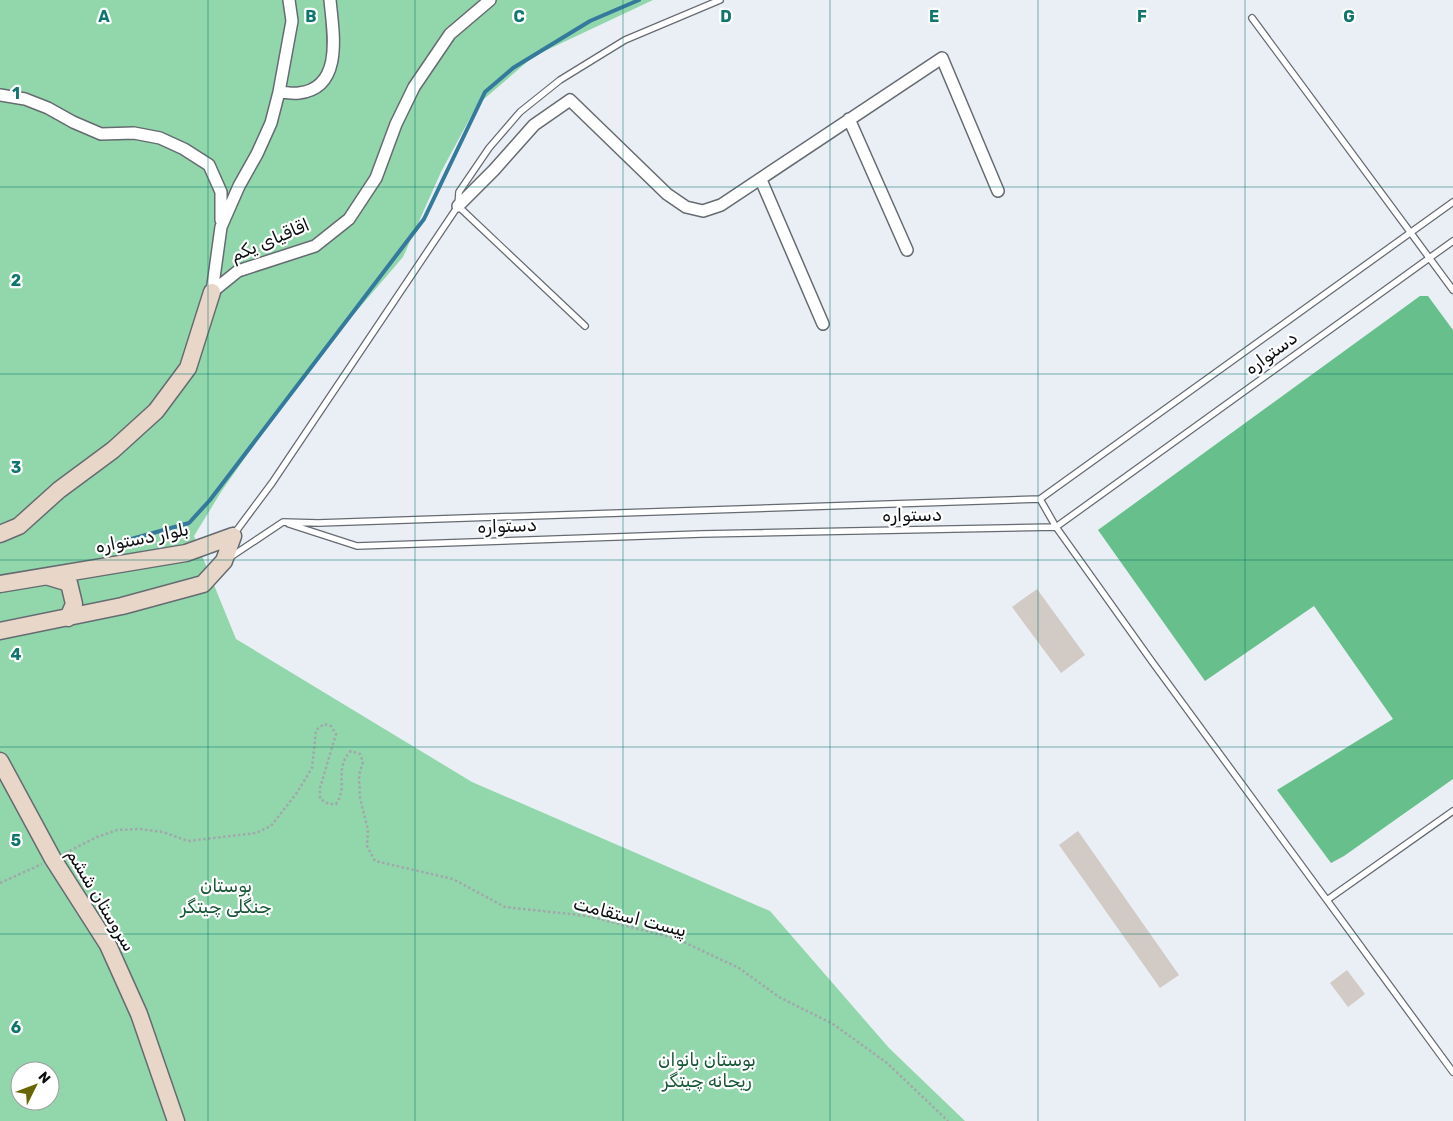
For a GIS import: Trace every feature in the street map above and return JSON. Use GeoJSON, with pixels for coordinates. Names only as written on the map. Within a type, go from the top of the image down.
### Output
{"type":"FeatureCollection","features":[{"type":"Feature","properties":{"kind":"street"},"geometry":{"type":"LineString","coordinates":[[221,227],[239,186],[271,123],[279,92],[292,21],[289,0]]}},
{"type":"Feature","properties":{"kind":"street"},"geometry":{"type":"LineString","coordinates":[[279,92],[299,93],[315,88],[328,75],[334,51],[330,0]]}},
{"type":"Feature","properties":{"kind":"street","name":"اقاقیای یکم"},"geometry":{"type":"LineString","coordinates":[[212,292],[238,272],[315,246],[349,219],[376,178],[396,124],[414,87],[450,34],[490,0]]}},
{"type":"Feature","properties":{"kind":"street"},"geometry":{"type":"LineString","coordinates":[[458,206],[494,170],[534,125],[570,100],[667,194],[686,207],[703,212],[721,205],[761,180],[942,58],[998,191]]}},
{"type":"Feature","properties":{"kind":"street"},"geometry":{"type":"LineString","coordinates":[[0,94],[25,98],[101,134],[134,133],[160,138],[184,149],[209,165],[221,192],[221,227],[212,292],[188,368],[156,411],[113,450],[59,490],[19,526],[0,534]]}},
{"type":"Feature","properties":{"kind":"street"},"geometry":{"type":"LineString","coordinates":[[849,119],[907,250]]}},
{"type":"Feature","properties":{"kind":"street"},"geometry":{"type":"LineString","coordinates":[[761,180],[823,324]]}},
{"type":"Feature","properties":{"kind":"street"},"geometry":{"type":"LineString","coordinates":[[0,631],[122,606],[203,584],[224,561],[233,536]]}},
{"type":"Feature","properties":{"kind":"street","name":"بلوار دستواره"},"geometry":{"type":"LineString","coordinates":[[0,584],[186,553],[233,536]]}},
{"type":"Feature","properties":{"kind":"street"},"geometry":{"type":"LineString","coordinates":[[45,576],[69,583],[74,604],[68,618]]}},
{"type":"Feature","properties":{"kind":"street","name":"سروستان ششم"},"geometry":{"type":"LineString","coordinates":[[0,761],[53,859],[108,945],[139,1014],[176,1121]]}},
{"type":"Feature","properties":{"kind":"lane"},"geometry":{"type":"LineString","coordinates":[[233,536],[288,459],[458,206],[459,192],[489,148],[520,112],[560,80],[625,40],[720,0]]}},
{"type":"Feature","properties":{"kind":"lane"},"geometry":{"type":"LineString","coordinates":[[1252,18],[1453,290]]}},
{"type":"Feature","properties":{"kind":"lane"},"geometry":{"type":"LineString","coordinates":[[224,561],[283,522],[318,523],[1040,499],[1453,202]]}},
{"type":"Feature","properties":{"kind":"lane"},"geometry":{"type":"LineString","coordinates":[[458,206],[585,326]]}},
{"type":"Feature","properties":{"kind":"lane","name":"دستواره"},"geometry":{"type":"LineString","coordinates":[[283,522],[357,546],[701,534],[1056,527],[1453,240]]}},
{"type":"Feature","properties":{"kind":"lane"},"geometry":{"type":"LineString","coordinates":[[1040,499],[1056,527],[1153,663],[1453,1072]]}},
{"type":"Feature","properties":{"kind":"lane"},"geometry":{"type":"LineString","coordinates":[[1327,900],[1453,811]]}},
{"type":"Feature","properties":{"kind":"path","name":"پیست استقامت"},"geometry":{"type":"LineString","coordinates":[[0,883],[97,837],[117,830],[140,829],[163,832],[188,841],[256,833],[271,826],[296,794],[312,768],[316,730],[324,724],[331,726],[336,734],[320,788],[320,799],[329,804],[336,804],[342,796],[341,769],[343,758],[351,751],[360,754],[363,762],[359,776],[360,798],[368,830],[367,846],[375,861],[453,879],[504,907],[588,916],[677,939],[740,968],[779,997],[832,1024],[887,1063],[948,1121]]}},
{"type":"Feature","properties":{"kind":"green space","name":"بوستان جنگلی چیتگر"},"geometry":{"type":"Polygon","coordinates":[[[0,0],[653,0],[534,56],[477,105],[441,172],[403,257],[348,321],[284,402],[221,492],[194,536],[236,639],[472,782],[770,911],[889,1048],[965,1121],[0,1121],[0,0]]]}},
{"type":"Feature","properties":{"kind":"green space"},"geometry":{"type":"Polygon","coordinates":[[[1420,296],[1428,296],[1453,330],[1453,779],[1344,856],[1331,863],[1277,790],[1393,719],[1314,606],[1205,681],[1098,530],[1420,296]]]}},
{"type":"Feature","properties":{"kind":"building"},"geometry":{"type":"Polygon","coordinates":[[[1037,589],[1085,655],[1061,673],[1012,607],[1037,589]]]}},
{"type":"Feature","properties":{"kind":"building"},"geometry":{"type":"Polygon","coordinates":[[[1078,831],[1179,975],[1160,988],[1059,845],[1078,831]]]}},
{"type":"Feature","properties":{"kind":"building"},"geometry":{"type":"Polygon","coordinates":[[[1347,970],[1365,994],[1348,1007],[1330,983],[1347,970]]]}},
{"type":"Feature","properties":{"kind":"waterway"},"geometry":{"type":"LineString","coordinates":[[106,546],[189,523],[210,500],[424,219],[485,92],[513,68],[590,21],[639,0]]}},
{"type":"Feature","properties":{"kind":"park label","name":"بوستان بانوان ریحانه چیتگر"},"geometry":{"type":"Point","coordinates":[707,1070]}}]}
